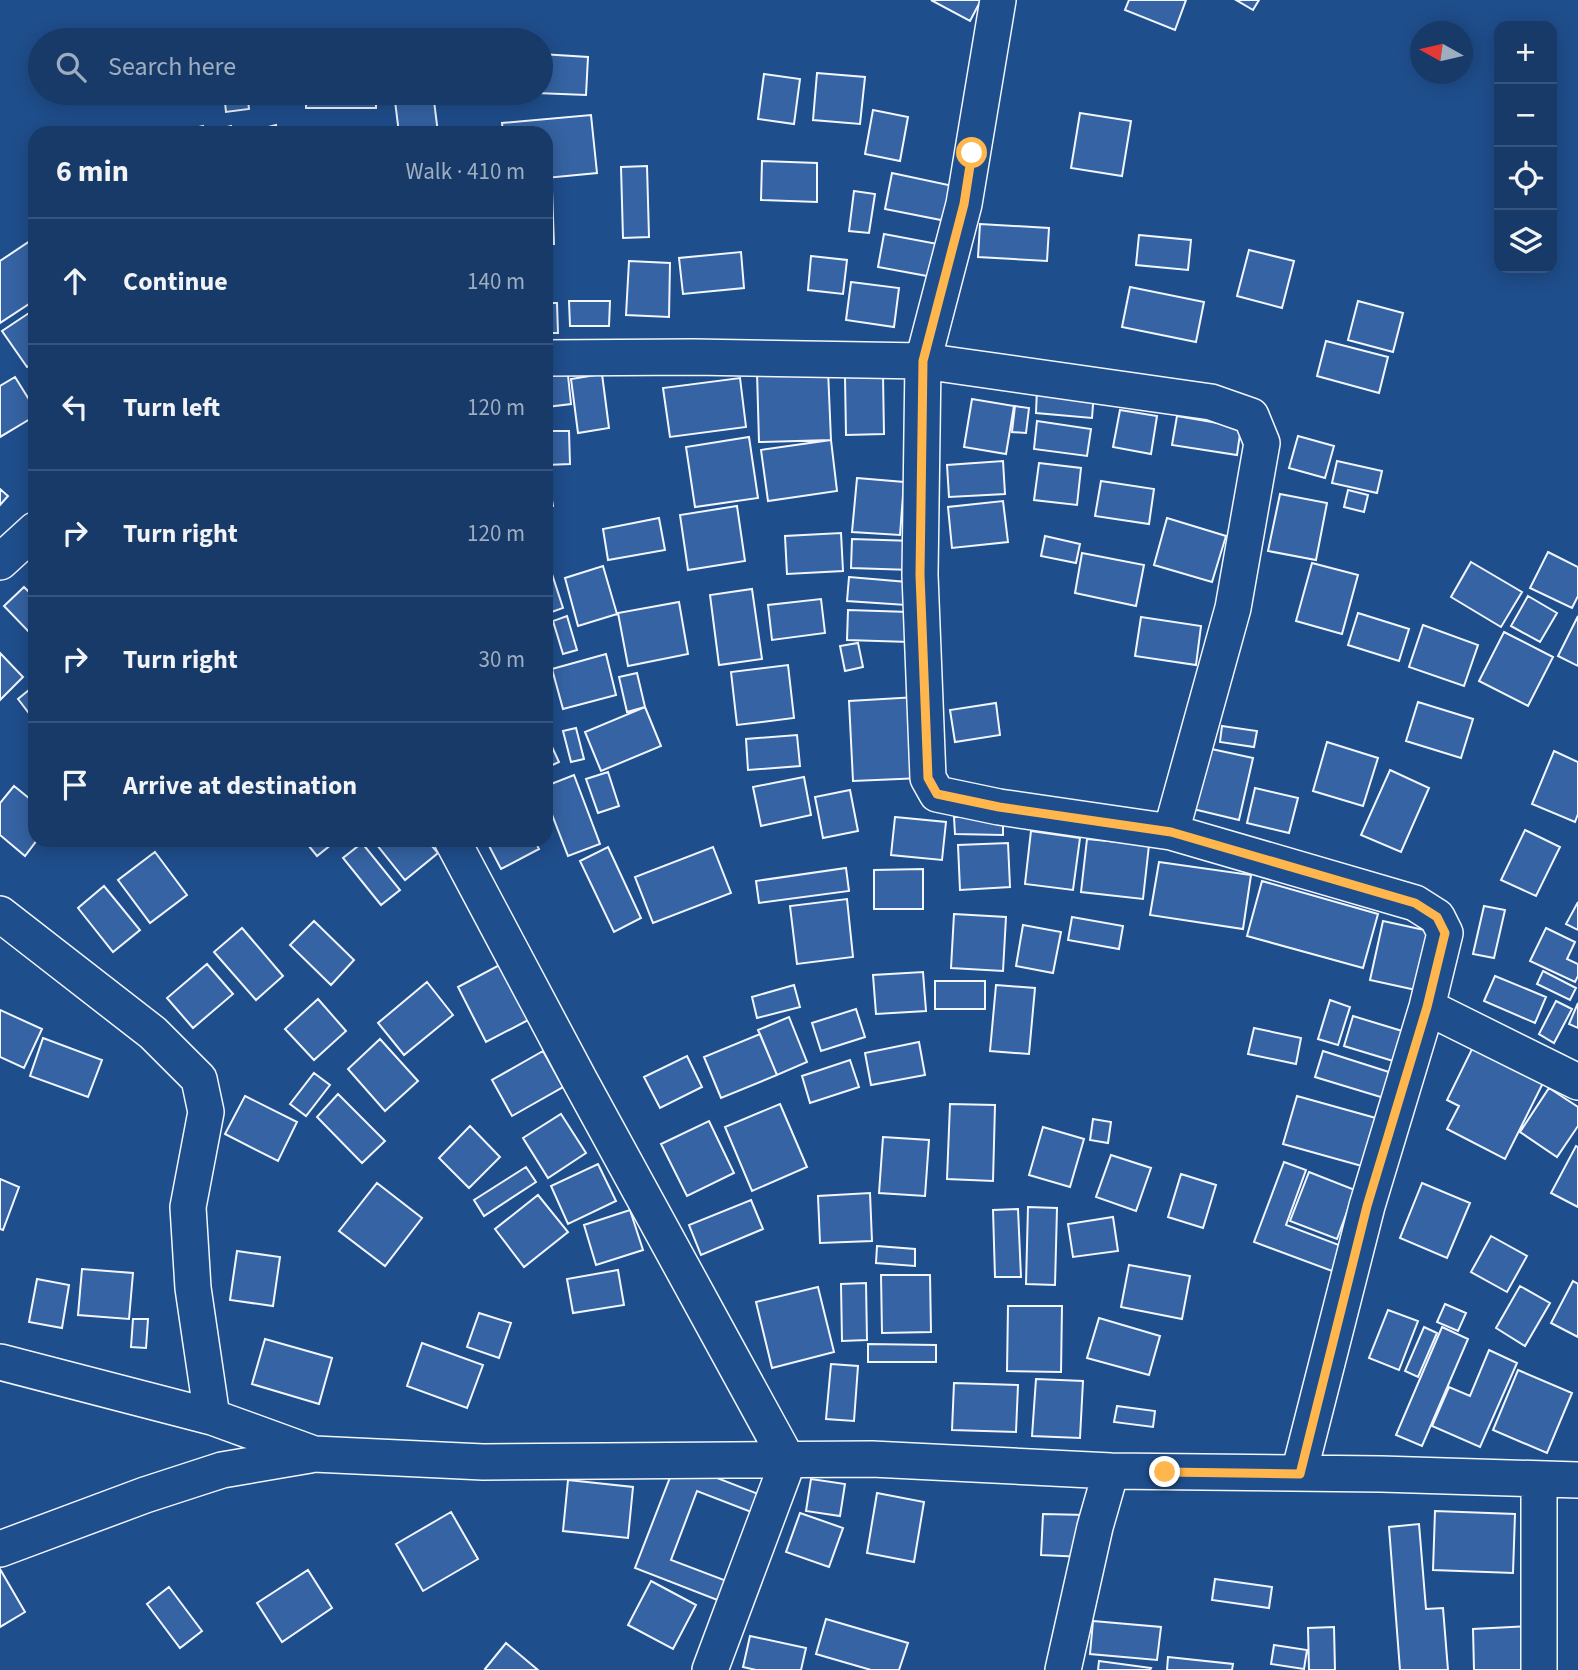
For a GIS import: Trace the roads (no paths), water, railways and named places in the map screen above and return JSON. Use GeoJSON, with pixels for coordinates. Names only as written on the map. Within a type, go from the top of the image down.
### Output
{"type":"FeatureCollection","features":[{"type":"Feature","properties":{"kind":"street"},"geometry":{"type":"LineString","coordinates":[[998,0],[964,204],[923,361],[920,575],[928,778],[937,794],[999,807],[1171,832],[1415,903],[1437,917],[1445,933],[1427,1007],[1367,1206],[1300,1474]]}},
{"type":"Feature","properties":{"kind":"street"},"geometry":{"type":"LineString","coordinates":[[553,358],[693,357],[923,361],[1211,402],[1251,416],[1262,443],[1233,608],[1171,832]]}},
{"type":"Feature","properties":{"kind":"street"},"geometry":{"type":"LineString","coordinates":[[0,562],[28,536]]}},
{"type":"Feature","properties":{"kind":"street"},"geometry":{"type":"LineString","coordinates":[[456,847],[788,1461],[710,1670]]}},
{"type":"Feature","properties":{"kind":"street"},"geometry":{"type":"LineString","coordinates":[[0,914],[153,1033],[199,1079],[206,1112],[188,1207],[193,1289],[212,1417]]}},
{"type":"Feature","properties":{"kind":"street"},"geometry":{"type":"LineString","coordinates":[[1427,1007],[1578,1082]]}},
{"type":"Feature","properties":{"kind":"street"},"geometry":{"type":"LineString","coordinates":[[0,1362],[212,1417],[314,1454]]}},
{"type":"Feature","properties":{"kind":"street"},"geometry":{"type":"LineString","coordinates":[[0,1549],[145,1494],[222,1470],[314,1454],[483,1462],[872,1459],[1111,1471],[1578,1480]]}},
{"type":"Feature","properties":{"kind":"street"},"geometry":{"type":"LineString","coordinates":[[1063,1670],[1095,1527],[1111,1471]]}},
{"type":"Feature","properties":{"kind":"street"},"geometry":{"type":"LineString","coordinates":[[1539,1480],[1539,1670]]}}]}
